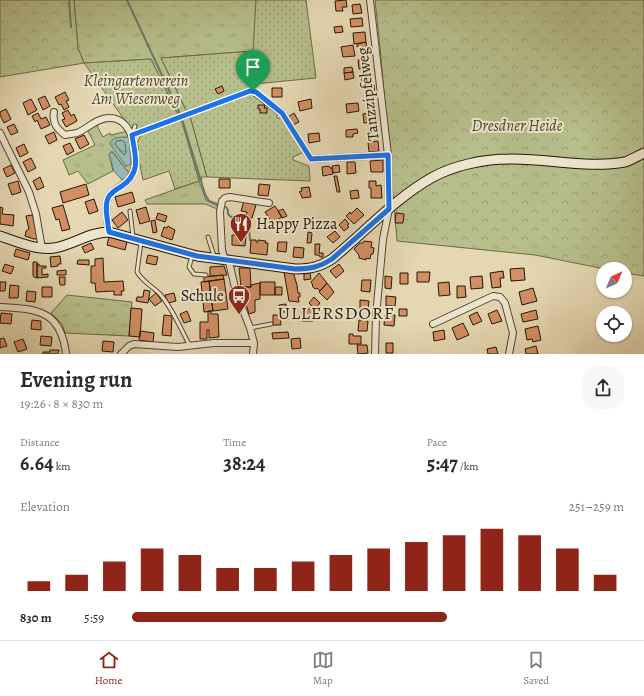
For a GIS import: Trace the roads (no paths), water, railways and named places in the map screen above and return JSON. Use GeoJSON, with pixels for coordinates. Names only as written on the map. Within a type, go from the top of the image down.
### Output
{"type":"FeatureCollection","features":[{"type":"Feature","properties":{"kind":"main road"},"geometry":{"type":"LineString","coordinates":[[0,236],[42,249],[53,248],[100,232],[109,232],[137,238],[192,254],[295,269],[309,269],[322,265],[332,259],[389,209],[433,177],[455,168],[509,158],[593,164],[626,162],[644,153]]}},
{"type":"Feature","properties":{"kind":"street","name":"Tanzzipfelweg"},"geometry":{"type":"LineString","coordinates":[[370,0],[388,155],[389,209],[383,239],[376,316],[375,354]]}},
{"type":"Feature","properties":{"kind":"street"},"geometry":{"type":"LineString","coordinates":[[132,135],[253,91],[282,113],[311,159],[388,155]]}},
{"type":"Feature","properties":{"kind":"street"},"geometry":{"type":"LineString","coordinates":[[54,112],[53,118],[57,129],[65,135],[76,133],[102,120],[111,118],[123,123],[132,135],[136,167],[128,181],[108,198],[109,232]]}},
{"type":"Feature","properties":{"kind":"street"},"geometry":{"type":"LineString","coordinates":[[0,133],[29,192],[36,214],[42,249]]}},
{"type":"Feature","properties":{"kind":"street"},"geometry":{"type":"LineString","coordinates":[[254,354],[254,343],[234,286],[231,266],[224,257],[222,250],[220,212],[222,202],[225,198],[230,197],[269,203]]}},
{"type":"Feature","properties":{"kind":"street"},"geometry":{"type":"LineString","coordinates":[[433,324],[493,296],[500,297],[505,303],[513,334],[508,354]]}},
{"type":"Feature","properties":{"kind":"street"},"geometry":{"type":"LineString","coordinates":[[0,307],[31,309],[46,314],[58,326],[66,354]]}},
{"type":"Feature","properties":{"kind":"street"},"geometry":{"type":"LineString","coordinates":[[121,354],[129,346],[134,344],[178,347],[214,343],[254,343]]}},
{"type":"Feature","properties":{"kind":"lane"},"geometry":{"type":"LineString","coordinates":[[132,135],[135,126]]}},
{"type":"Feature","properties":{"kind":"lane"},"geometry":{"type":"LineString","coordinates":[[130,211],[137,238],[138,272],[144,282],[160,294],[174,314],[190,346]]}},
{"type":"Feature","properties":{"kind":"lane"},"geometry":{"type":"LineString","coordinates":[[208,237],[215,258]]}},
{"type":"Feature","properties":{"kind":"lane"},"geometry":{"type":"LineString","coordinates":[[192,254],[189,267],[194,274],[206,275]]}},
{"type":"Feature","properties":{"kind":"lane"},"geometry":{"type":"LineString","coordinates":[[250,328],[271,324]]}},
{"type":"Feature","properties":{"kind":"water"},"geometry":{"type":"Polygon","coordinates":[[[118,137],[129,138],[131,164],[126,166],[110,144],[118,137]]]}},
{"type":"Feature","properties":{"kind":"water"},"geometry":{"type":"Polygon","coordinates":[[[112,152],[129,173],[128,178],[122,180],[114,171],[109,154],[112,152]]]}},
{"type":"Feature","properties":{"kind":"waterway"},"geometry":{"type":"LineString","coordinates":[[69,0],[71,27]]}},
{"type":"Feature","properties":{"kind":"waterway"},"geometry":{"type":"LineString","coordinates":[[127,0],[180,114]]}},
{"type":"Feature","properties":{"kind":"waterway"},"geometry":{"type":"LineString","coordinates":[[182,119],[205,194],[209,201],[217,204]]}},
{"type":"Feature","properties":{"kind":"waterway"},"geometry":{"type":"LineString","coordinates":[[226,207],[228,214],[231,217],[236,217],[243,222]]}},
{"type":"Feature","properties":{"kind":"waterway"},"geometry":{"type":"LineString","coordinates":[[244,223],[249,228],[250,240]]}},
{"type":"Feature","properties":{"kind":"place","name":"Happy Pizza"},"geometry":{"type":"Point","coordinates":[241,244]}},
{"type":"Feature","properties":{"kind":"place","name":"Schule"},"geometry":{"type":"Point","coordinates":[239,316]}},
{"type":"Feature","properties":{"kind":"district","name":"ULLERSDORF"},"geometry":{"type":"Point","coordinates":[336,313]}},
{"type":"Feature","properties":{"kind":"park label","name":"Kleingartenverein Am Wiesenweg"},"geometry":{"type":"Point","coordinates":[136,90]}},
{"type":"Feature","properties":{"kind":"park label","name":"Dresdner Heide"},"geometry":{"type":"Point","coordinates":[517,126]}}]}
